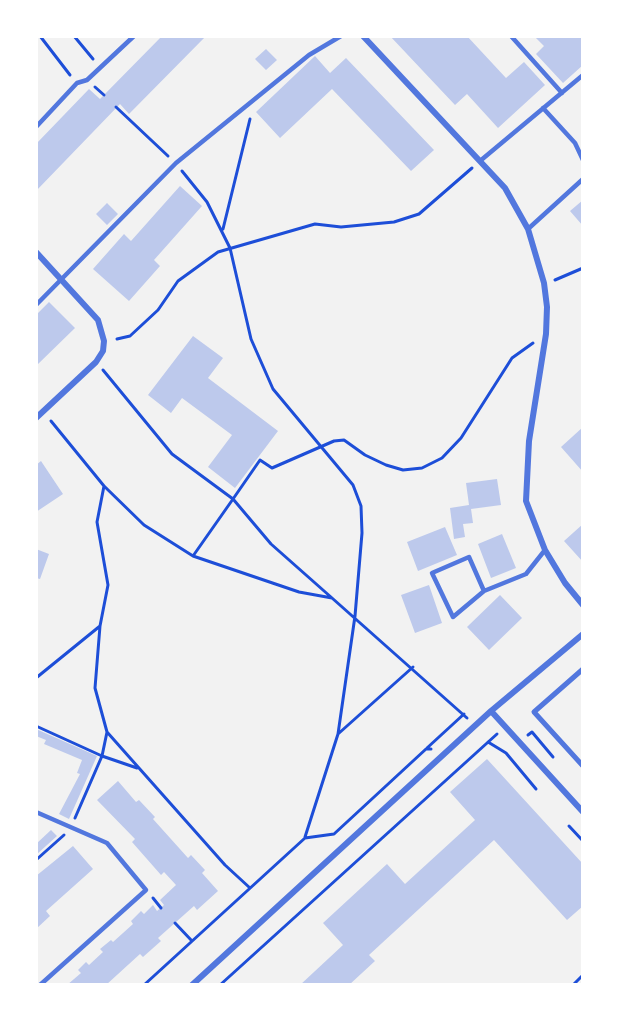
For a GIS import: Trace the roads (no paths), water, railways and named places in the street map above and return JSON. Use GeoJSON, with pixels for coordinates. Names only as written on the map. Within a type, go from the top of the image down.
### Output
{"type":"FeatureCollection","features":[{"type":"Feature","properties":{"kind":"street"},"geometry":{"type":"LineString","coordinates":[[363,36],[505,188],[528,229],[544,283],[546,333],[529,441],[526,501],[544,550],[565,583],[583,605]]}},
{"type":"Feature","properties":{"kind":"street"},"geometry":{"type":"LineString","coordinates":[[36,252],[98,320],[104,341],[103,351],[96,362],[36,418]]}},
{"type":"Feature","properties":{"kind":"street"},"geometry":{"type":"LineString","coordinates":[[192,985],[491,711],[583,634]]}},
{"type":"Feature","properties":{"kind":"street"},"geometry":{"type":"LineString","coordinates":[[583,669],[534,712],[583,766]]}},
{"type":"Feature","properties":{"kind":"street"},"geometry":{"type":"LineString","coordinates":[[491,711],[583,812]]}},
{"type":"Feature","properties":{"kind":"lane"},"geometry":{"type":"LineString","coordinates":[[36,127],[77,83],[87,80],[134,36]]}},
{"type":"Feature","properties":{"kind":"lane"},"geometry":{"type":"LineString","coordinates":[[36,305],[176,163],[309,55],[341,36]]}},
{"type":"Feature","properties":{"kind":"lane"},"geometry":{"type":"LineString","coordinates":[[511,36],[562,93]]}},
{"type":"Feature","properties":{"kind":"lane"},"geometry":{"type":"LineString","coordinates":[[480,161],[583,75]]}},
{"type":"Feature","properties":{"kind":"lane"},"geometry":{"type":"LineString","coordinates":[[543,108],[574,143],[583,160]]}},
{"type":"Feature","properties":{"kind":"lane"},"geometry":{"type":"LineString","coordinates":[[528,229],[583,179]]}},
{"type":"Feature","properties":{"kind":"lane"},"geometry":{"type":"LineString","coordinates":[[484,591],[469,557],[432,573],[453,616],[484,591],[526,574],[544,550]]}},
{"type":"Feature","properties":{"kind":"lane"},"geometry":{"type":"LineString","coordinates":[[36,812],[107,843],[146,890],[40,985]]}}]}
